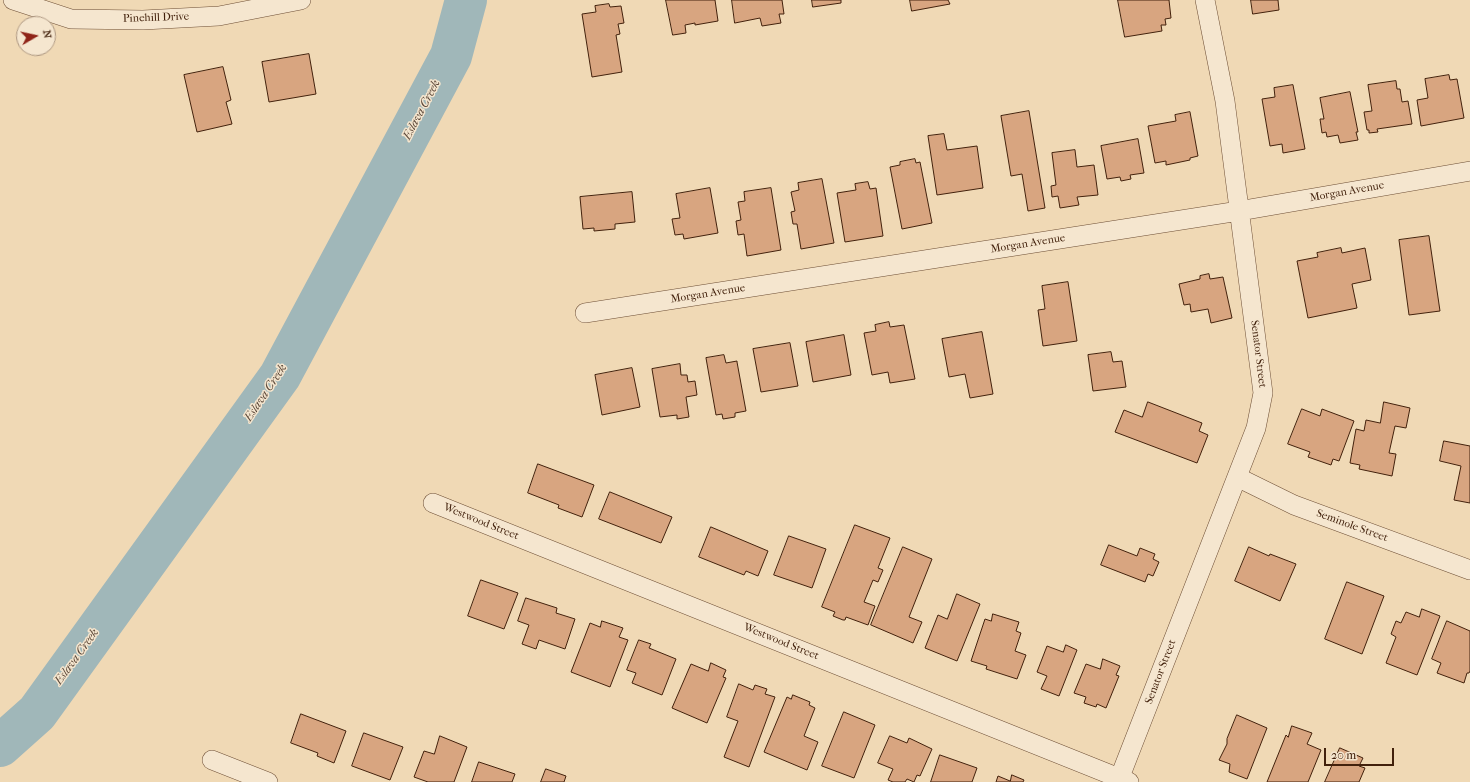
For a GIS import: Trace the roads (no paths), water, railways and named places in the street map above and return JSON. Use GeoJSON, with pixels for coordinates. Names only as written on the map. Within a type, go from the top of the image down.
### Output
{"type":"FeatureCollection","features":[{"type":"Feature","properties":{"kind":"street","name":"Pinehill Drive"},"geometry":{"type":"LineString","coordinates":[[13,0],[71,19],[143,20],[219,16],[301,0]]}},
{"type":"Feature","properties":{"kind":"street","name":"Senator Street"},"geometry":{"type":"LineString","coordinates":[[1122,781],[1256,428],[1263,393],[1225,101],[1205,0]]}},
{"type":"Feature","properties":{"kind":"street","name":"Morgan Avenue"},"geometry":{"type":"LineString","coordinates":[[585,314],[1239,211],[1470,171]]}},
{"type":"Feature","properties":{"kind":"street","name":"Seminole Street"},"geometry":{"type":"LineString","coordinates":[[1237,477],[1294,505],[1470,570]]}},
{"type":"Feature","properties":{"kind":"street","name":"Westwood Street"},"geometry":{"type":"LineString","coordinates":[[434,503],[1122,781]]}},
{"type":"Feature","properties":{"kind":"street"},"geometry":{"type":"LineString","coordinates":[[212,760],[268,782]]}},
{"type":"Feature","properties":{"kind":"waterway","name":"Eslava Creek"},"geometry":{"type":"LineString","coordinates":[[0,746],[37,713],[280,376],[451,56],[466,0]]}}]}
